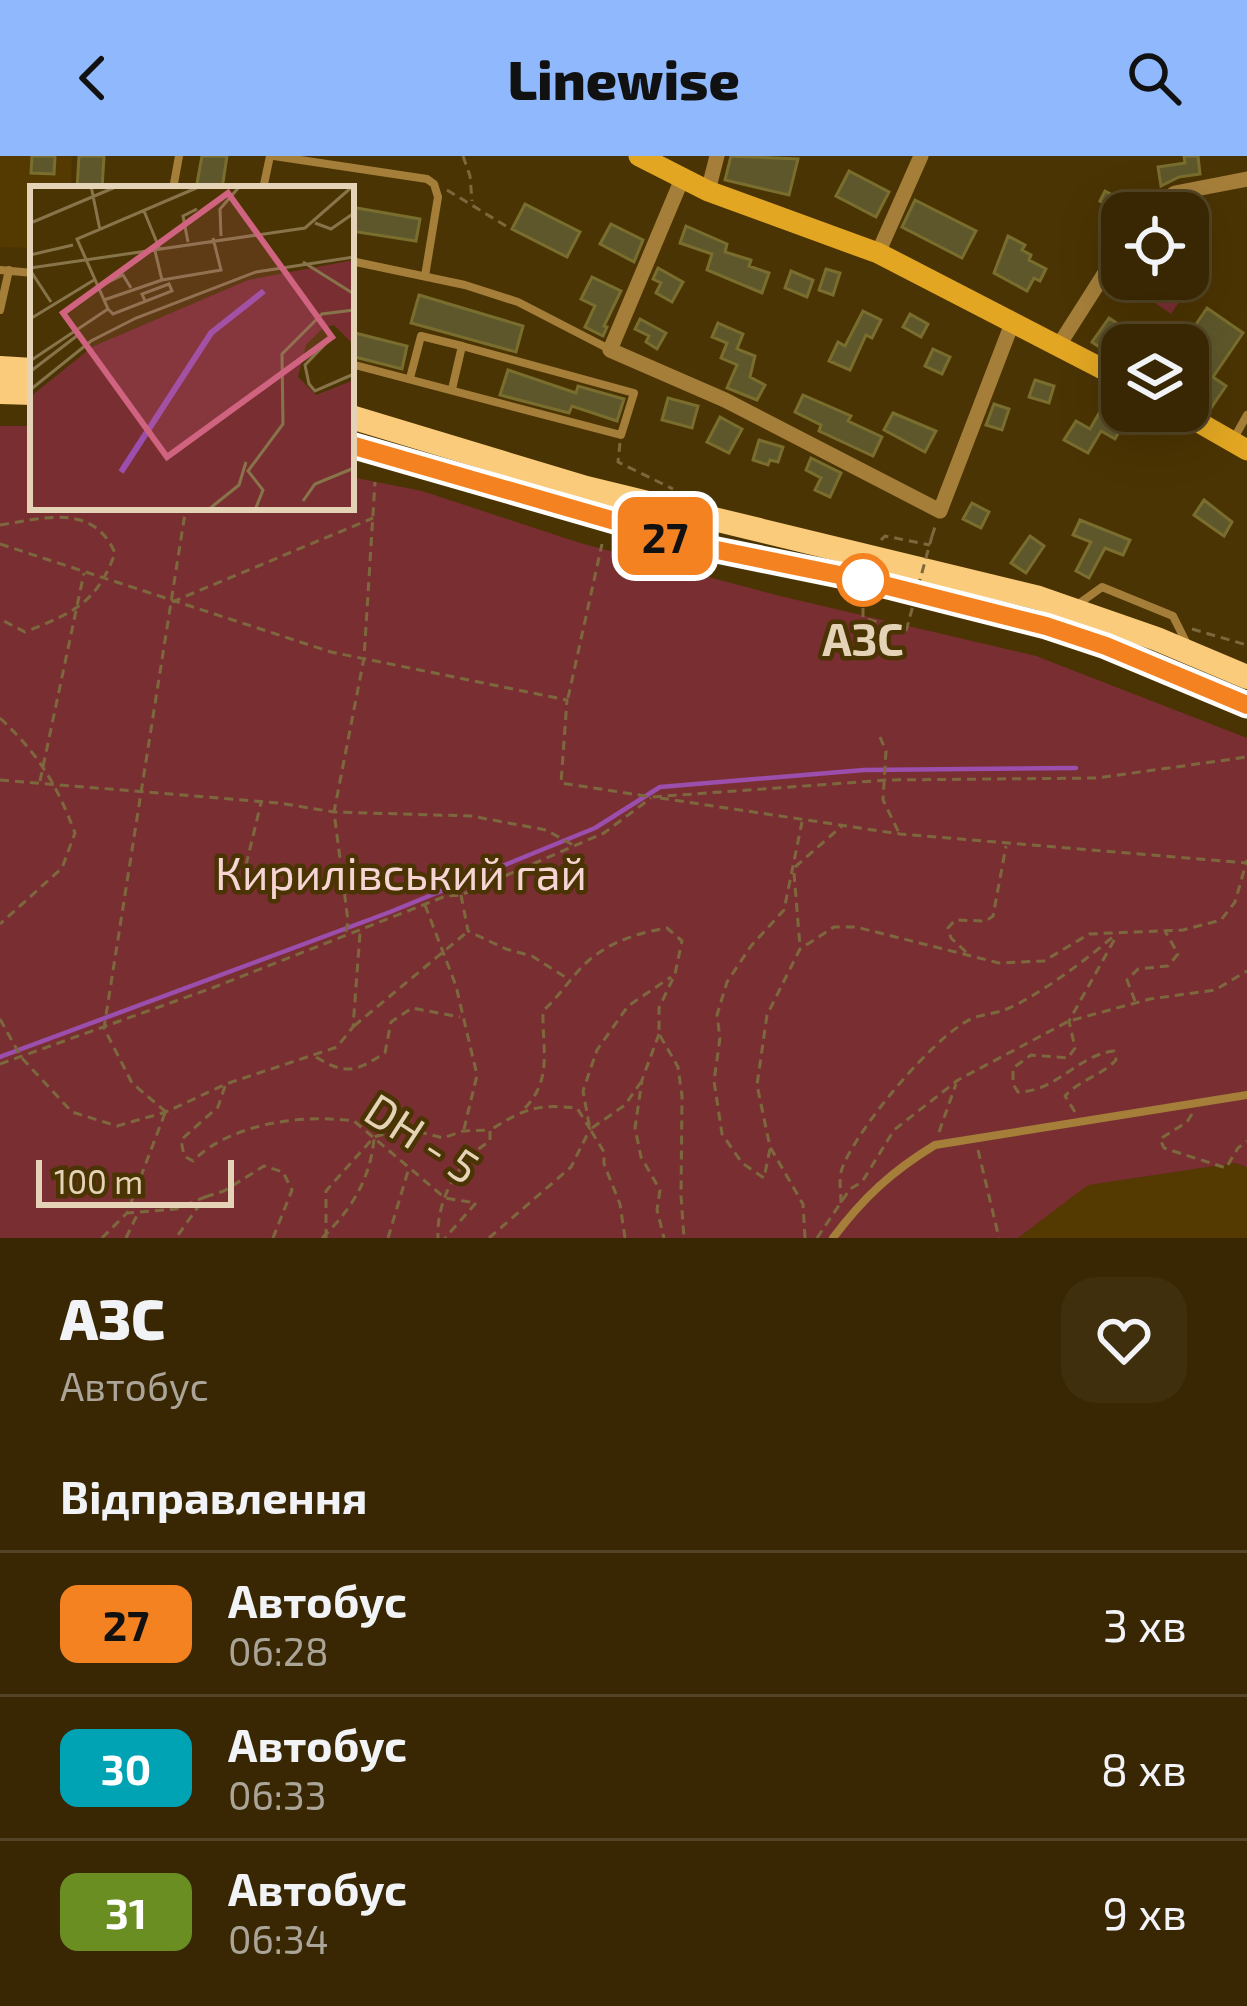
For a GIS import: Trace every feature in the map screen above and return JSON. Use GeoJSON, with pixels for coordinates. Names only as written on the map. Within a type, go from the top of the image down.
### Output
{"type":"FeatureCollection","features":[{"type":"Feature","properties":{"kind":"main road"},"geometry":{"type":"LineString","coordinates":[[0,368],[30,370]]}},
{"type":"Feature","properties":{"kind":"main road"},"geometry":{"type":"LineString","coordinates":[[0,392],[30,393]]}},
{"type":"Feature","properties":{"kind":"main road"},"geometry":{"type":"LineString","coordinates":[[354,418],[586,488],[1072,608],[1247,677]]}},
{"type":"Feature","properties":{"kind":"main road"},"geometry":{"type":"LineString","coordinates":[[354,446],[712,549],[864,580],[1046,626],[1247,705]]}},
{"type":"Feature","properties":{"kind":"street"},"geometry":{"type":"LineString","coordinates":[[639,156],[708,191],[878,253],[1101,368]]}},
{"type":"Feature","properties":{"kind":"street"},"geometry":{"type":"LineString","coordinates":[[708,191],[717,156]]}},
{"type":"Feature","properties":{"kind":"street"},"geometry":{"type":"LineString","coordinates":[[878,253],[920,156]]}},
{"type":"Feature","properties":{"kind":"street"},"geometry":{"type":"LineString","coordinates":[[682,179],[610,350],[725,400],[940,511],[1013,321]]}},
{"type":"Feature","properties":{"kind":"street"},"geometry":{"type":"LineString","coordinates":[[1180,192],[1247,179]]}},
{"type":"Feature","properties":{"kind":"street"},"geometry":{"type":"LineString","coordinates":[[1059,345],[1101,280]]}},
{"type":"Feature","properties":{"kind":"street"},"geometry":{"type":"LineString","coordinates":[[1209,428],[1239,446]]}},
{"type":"Feature","properties":{"kind":"lane"},"geometry":{"type":"LineString","coordinates":[[174,186],[179,156]]}},
{"type":"Feature","properties":{"kind":"lane"},"geometry":{"type":"LineString","coordinates":[[264,186],[272,156],[427,179],[438,197],[425,276]]}},
{"type":"Feature","properties":{"kind":"lane"},"geometry":{"type":"LineString","coordinates":[[354,262],[518,302],[610,350]]}},
{"type":"Feature","properties":{"kind":"lane"},"geometry":{"type":"LineString","coordinates":[[0,310],[4,270]]}},
{"type":"Feature","properties":{"kind":"lane"},"geometry":{"type":"LineString","coordinates":[[354,365],[621,435],[634,393],[421,336],[410,378]]}},
{"type":"Feature","properties":{"kind":"lane"},"geometry":{"type":"LineString","coordinates":[[452,389],[462,346]]}},
{"type":"Feature","properties":{"kind":"lane"},"geometry":{"type":"LineString","coordinates":[[1239,446],[1247,415]]}},
{"type":"Feature","properties":{"kind":"lane"},"geometry":{"type":"LineString","coordinates":[[833,1238],[890,1172],[935,1145],[1247,1095]]}},
{"type":"Feature","properties":{"kind":"path"},"geometry":{"type":"LineString","coordinates":[[463,156],[472,204]]}},
{"type":"Feature","properties":{"kind":"path"},"geometry":{"type":"LineString","coordinates":[[434,184],[506,226]]}},
{"type":"Feature","properties":{"kind":"path"},"geometry":{"type":"LineString","coordinates":[[621,435],[618,462],[674,489]]}},
{"type":"Feature","properties":{"kind":"path"},"geometry":{"type":"LineString","coordinates":[[345,936],[348,921],[334,812],[364,658],[375,482]]}},
{"type":"Feature","properties":{"kind":"path"},"geometry":{"type":"LineString","coordinates":[[166,1112],[132,1083],[104,1027],[185,510]]}},
{"type":"Feature","properties":{"kind":"path"},"geometry":{"type":"LineString","coordinates":[[0,524],[77,517],[105,530],[115,553],[96,594],[76,608],[25,632],[0,619]]}},
{"type":"Feature","properties":{"kind":"path"},"geometry":{"type":"LineString","coordinates":[[170,602],[373,518]]}},
{"type":"Feature","properties":{"kind":"path"},"geometry":{"type":"LineString","coordinates":[[879,542],[885,536],[929,545]]}},
{"type":"Feature","properties":{"kind":"path"},"geometry":{"type":"LineString","coordinates":[[863,608],[863,618],[906,631],[932,536]]}},
{"type":"Feature","properties":{"kind":"path"},"geometry":{"type":"LineString","coordinates":[[0,544],[331,652],[567,700]]}},
{"type":"Feature","properties":{"kind":"path"},"geometry":{"type":"LineString","coordinates":[[602,544],[567,700],[562,783],[900,835],[1247,862],[1235,902],[1222,920],[1165,932],[1089,934],[1044,961],[999,963],[856,927],[834,927],[800,949],[767,1015],[757,1085],[770,1147],[803,1204],[805,1238]]}},
{"type":"Feature","properties":{"kind":"path"},"geometry":{"type":"LineString","coordinates":[[39,784],[84,571]]}},
{"type":"Feature","properties":{"kind":"path"},"geometry":{"type":"LineString","coordinates":[[0,718],[43,763],[75,833],[62,868],[0,924]]}},
{"type":"Feature","properties":{"kind":"path"},"geometry":{"type":"LineString","coordinates":[[880,737],[886,761],[884,800],[900,835]]}},
{"type":"Feature","properties":{"kind":"path"},"geometry":{"type":"LineString","coordinates":[[0,1064],[424,905],[461,896],[604,833],[651,797],[887,779],[1096,778],[1247,757]]}},
{"type":"Feature","properties":{"kind":"path"},"geometry":{"type":"LineString","coordinates":[[0,788],[1,780],[334,812],[471,816],[546,830],[575,846]]}},
{"type":"Feature","properties":{"kind":"path"},"geometry":{"type":"LineString","coordinates":[[246,865],[262,802]]}},
{"type":"Feature","properties":{"kind":"path"},"geometry":{"type":"LineString","coordinates":[[770,1147],[764,1178],[742,1163],[722,1134],[713,1081],[720,1037],[717,1015],[727,982],[784,910],[803,820]]}},
{"type":"Feature","properties":{"kind":"path"},"geometry":{"type":"LineString","coordinates":[[794,868],[843,826]]}},
{"type":"Feature","properties":{"kind":"path"},"geometry":{"type":"LineString","coordinates":[[967,953],[951,938],[949,928],[955,920],[986,921],[993,916],[1006,845]]}},
{"type":"Feature","properties":{"kind":"path"},"geometry":{"type":"LineString","coordinates":[[794,868],[800,949]]}},
{"type":"Feature","properties":{"kind":"path"},"geometry":{"type":"LineString","coordinates":[[1240,886],[1247,888]]}},
{"type":"Feature","properties":{"kind":"path"},"geometry":{"type":"LineString","coordinates":[[461,896],[468,932]]}},
{"type":"Feature","properties":{"kind":"path"},"geometry":{"type":"LineString","coordinates":[[424,905],[443,952],[477,1075],[463,1131]]}},
{"type":"Feature","properties":{"kind":"path"},"geometry":{"type":"LineString","coordinates":[[324,1237],[326,1191],[374,1137],[404,1128],[443,1138],[490,1130],[524,1108],[536,1096],[547,1066],[543,1011],[584,964],[612,944],[667,928],[682,940],[675,974],[659,1008],[659,1034],[642,1080],[635,1128],[641,1157],[660,1190],[658,1210],[664,1238]]}},
{"type":"Feature","properties":{"kind":"path"},"geometry":{"type":"LineString","coordinates":[[353,1027],[360,930]]}},
{"type":"Feature","properties":{"kind":"path"},"geometry":{"type":"LineString","coordinates":[[0,1012],[21,1056],[72,1112],[117,1126],[337,1047],[353,1027],[468,932]]}},
{"type":"Feature","properties":{"kind":"path"},"geometry":{"type":"LineString","coordinates":[[468,932],[532,956],[572,981]]}},
{"type":"Feature","properties":{"kind":"path"},"geometry":{"type":"LineString","coordinates":[[1136,1003],[1127,980],[1138,968],[1168,966],[1178,954],[1165,932]]}},
{"type":"Feature","properties":{"kind":"path"},"geometry":{"type":"LineString","coordinates":[[1094,1118],[1077,1114],[1065,1096],[1108,1068],[1116,1060],[1114,1051],[1099,1053],[1032,1092],[1018,1092],[1013,1068],[1031,1055],[1068,1058],[1075,1048],[1069,1021],[1118,934]]}},
{"type":"Feature","properties":{"kind":"path"},"geometry":{"type":"LineString","coordinates":[[841,1204],[840,1171],[861,1131],[898,1082],[968,1019],[1009,1008],[1076,968],[1118,934]]}},
{"type":"Feature","properties":{"kind":"path"},"geometry":{"type":"LineString","coordinates":[[817,1238],[850,1190],[862,1182],[894,1130],[958,1081],[1069,1021],[1136,1003],[1215,990],[1247,971]]}},
{"type":"Feature","properties":{"kind":"path"},"geometry":{"type":"LineString","coordinates":[[590,1129],[583,1091],[597,1050],[628,1006],[675,974]]}},
{"type":"Feature","properties":{"kind":"path"},"geometry":{"type":"LineString","coordinates":[[315,1056],[336,1069],[359,1069],[386,1053],[391,1022],[412,1008],[462,1017]]}},
{"type":"Feature","properties":{"kind":"path"},"geometry":{"type":"LineString","coordinates":[[659,1034],[678,1067],[682,1096],[684,1238]]}},
{"type":"Feature","properties":{"kind":"path"},"geometry":{"type":"LineString","coordinates":[[489,1238],[571,1167],[590,1129],[625,1105],[642,1080]]}},
{"type":"Feature","properties":{"kind":"path"},"geometry":{"type":"LineString","coordinates":[[935,1145],[958,1081]]}},
{"type":"Feature","properties":{"kind":"path","name":"DH - 5"},"geometry":{"type":"LineString","coordinates":[[226,1084],[218,1107],[181,1140],[184,1156],[193,1161],[223,1138],[289,1122],[354,1121],[445,1198],[476,1202],[442,1238]]}},
{"type":"Feature","properties":{"kind":"path"},"geometry":{"type":"LineString","coordinates":[[1164,1105],[1188,1107],[1192,1113],[1187,1122],[1160,1139],[1164,1148],[1226,1168],[1247,1141]]}},
{"type":"Feature","properties":{"kind":"path"},"geometry":{"type":"LineString","coordinates":[[524,1108],[577,1108],[604,1152],[625,1238]]}},
{"type":"Feature","properties":{"kind":"path"},"geometry":{"type":"LineString","coordinates":[[102,1238],[128,1213],[166,1112]]}},
{"type":"Feature","properties":{"kind":"path"},"geometry":{"type":"LineString","coordinates":[[442,1238],[436,1213],[470,1153],[490,1141],[490,1130]]}},
{"type":"Feature","properties":{"kind":"path"},"geometry":{"type":"LineString","coordinates":[[324,1237],[354,1202],[371,1166],[374,1137]]}},
{"type":"Feature","properties":{"kind":"path"},"geometry":{"type":"LineString","coordinates":[[974,1137],[999,1238]]}},
{"type":"Feature","properties":{"kind":"path"},"geometry":{"type":"LineString","coordinates":[[128,1213],[176,1209],[224,1191],[263,1166],[283,1172],[292,1190],[272,1238]]}},
{"type":"Feature","properties":{"kind":"path"},"geometry":{"type":"LineString","coordinates":[[388,1238],[409,1167]]}},
{"type":"Feature","properties":{"kind":"path"},"geometry":{"type":"LineString","coordinates":[[176,1238],[205,1198]]}},
{"type":"Feature","properties":{"kind":"path"},"geometry":{"type":"LineString","coordinates":[[125,1238],[139,1211]]}},
{"type":"Feature","properties":{"kind":"shaded area"},"geometry":{"type":"Polygon","coordinates":[[[0,156],[72,156],[71,186],[30,186],[30,248],[0,247],[0,156]]]}},
{"type":"Feature","properties":{"kind":"shaded area"},"geometry":{"type":"Polygon","coordinates":[[[1235,1163],[1247,1167],[1247,1238],[1018,1238],[1088,1185],[1235,1163]]]}},
{"type":"Feature","properties":{"kind":"green space"},"geometry":{"type":"Polygon","coordinates":[[[1150,300],[1181,300],[1171,314],[1150,300]]]}},
{"type":"Feature","properties":{"kind":"green space","name":"Кирилівський гай"},"geometry":{"type":"Polygon","coordinates":[[[0,426],[30,426],[30,510],[354,510],[354,478],[422,491],[580,543],[780,596],[1036,656],[1247,738],[1247,1167],[1235,1163],[1088,1185],[1018,1238],[0,1238],[0,426]]]}},
{"type":"Feature","properties":{"kind":"building"},"geometry":{"type":"Polygon","coordinates":[[[32,156],[55,156],[54,174],[31,173],[32,156]]]}},
{"type":"Feature","properties":{"kind":"building"},"geometry":{"type":"Polygon","coordinates":[[[79,156],[104,156],[102,186],[77,186],[79,156]]]}},
{"type":"Feature","properties":{"kind":"building"},"geometry":{"type":"Polygon","coordinates":[[[202,156],[227,156],[222,186],[197,186],[202,156]]]}},
{"type":"Feature","properties":{"kind":"building"},"geometry":{"type":"Polygon","coordinates":[[[731,156],[798,159],[789,195],[725,180],[731,156]]]}},
{"type":"Feature","properties":{"kind":"building"},"geometry":{"type":"Polygon","coordinates":[[[1184,156],[1198,156],[1200,174],[1161,186],[1158,167],[1185,163],[1184,156]]]}},
{"type":"Feature","properties":{"kind":"building"},"geometry":{"type":"Polygon","coordinates":[[[849,171],[889,192],[876,217],[836,196],[849,171]]]}},
{"type":"Feature","properties":{"kind":"building"},"geometry":{"type":"Polygon","coordinates":[[[915,200],[976,231],[962,258],[902,227],[915,200]]]}},
{"type":"Feature","properties":{"kind":"building"},"geometry":{"type":"Polygon","coordinates":[[[525,204],[580,232],[567,257],[512,229],[525,204]]]}},
{"type":"Feature","properties":{"kind":"building"},"geometry":{"type":"Polygon","coordinates":[[[354,208],[420,219],[416,241],[354,231],[354,208]]]}},
{"type":"Feature","properties":{"kind":"building"},"geometry":{"type":"Polygon","coordinates":[[[611,224],[643,240],[634,262],[600,244],[611,224]]]}},
{"type":"Feature","properties":{"kind":"building"},"geometry":{"type":"Polygon","coordinates":[[[686,226],[727,244],[725,252],[751,260],[749,266],[769,273],[762,293],[707,270],[712,254],[680,243],[686,226]]]}},
{"type":"Feature","properties":{"kind":"building"},"geometry":{"type":"Polygon","coordinates":[[[1008,236],[1025,245],[1022,250],[1031,255],[1029,260],[1046,269],[1027,291],[994,273],[1008,236]]]}},
{"type":"Feature","properties":{"kind":"building"},"geometry":{"type":"Polygon","coordinates":[[[658,268],[683,282],[672,302],[656,293],[661,283],[653,279],[658,268]]]}},
{"type":"Feature","properties":{"kind":"building"},"geometry":{"type":"Polygon","coordinates":[[[826,269],[840,273],[833,295],[819,290],[826,269]]]}},
{"type":"Feature","properties":{"kind":"building"},"geometry":{"type":"Polygon","coordinates":[[[791,271],[813,280],[807,297],[785,288],[791,271]]]}},
{"type":"Feature","properties":{"kind":"building"},"geometry":{"type":"Polygon","coordinates":[[[592,277],[621,291],[603,336],[585,327],[595,306],[581,299],[592,277]]]}},
{"type":"Feature","properties":{"kind":"building"},"geometry":{"type":"Polygon","coordinates":[[[419,295],[523,326],[516,352],[411,323],[419,295]]]}},
{"type":"Feature","properties":{"kind":"building"},"geometry":{"type":"Polygon","coordinates":[[[1207,308],[1243,333],[1213,377],[1226,386],[1209,411],[1209,324],[1196,324],[1207,308]]]}},
{"type":"Feature","properties":{"kind":"building"},"geometry":{"type":"Polygon","coordinates":[[[863,311],[881,320],[872,338],[866,335],[850,370],[829,361],[838,342],[845,346],[863,311]]]}},
{"type":"Feature","properties":{"kind":"building"},"geometry":{"type":"Polygon","coordinates":[[[910,314],[928,324],[921,337],[903,327],[910,314]]]}},
{"type":"Feature","properties":{"kind":"building"},"geometry":{"type":"Polygon","coordinates":[[[640,319],[666,333],[657,349],[646,342],[649,336],[635,329],[640,319]]]}},
{"type":"Feature","properties":{"kind":"building"},"geometry":{"type":"Polygon","coordinates":[[[718,323],[743,334],[737,349],[755,356],[750,377],[765,385],[757,400],[727,388],[737,365],[721,358],[727,343],[712,337],[718,323]]]}},
{"type":"Feature","properties":{"kind":"building"},"geometry":{"type":"Polygon","coordinates":[[[354,333],[407,346],[402,369],[354,357],[354,333]]]}},
{"type":"Feature","properties":{"kind":"building"},"geometry":{"type":"Polygon","coordinates":[[[933,349],[950,357],[942,374],[925,366],[933,349]]]}},
{"type":"Feature","properties":{"kind":"building"},"geometry":{"type":"Polygon","coordinates":[[[508,370],[576,393],[578,386],[624,399],[617,421],[572,406],[569,413],[500,395],[508,370]]]}},
{"type":"Feature","properties":{"kind":"building"},"geometry":{"type":"Polygon","coordinates":[[[1035,380],[1054,386],[1049,403],[1029,397],[1035,380]]]}},
{"type":"Feature","properties":{"kind":"building"},"geometry":{"type":"Polygon","coordinates":[[[803,395],[851,416],[848,421],[882,437],[873,456],[819,431],[821,425],[795,412],[803,395]]]}},
{"type":"Feature","properties":{"kind":"building"},"geometry":{"type":"Polygon","coordinates":[[[668,398],[698,406],[692,428],[662,420],[668,398]]]}},
{"type":"Feature","properties":{"kind":"building"},"geometry":{"type":"Polygon","coordinates":[[[994,404],[1009,409],[1002,430],[986,425],[994,404]]]}},
{"type":"Feature","properties":{"kind":"building"},"geometry":{"type":"Polygon","coordinates":[[[1101,410],[1101,431],[1088,453],[1064,440],[1076,421],[1090,429],[1101,410]]]}},
{"type":"Feature","properties":{"kind":"building"},"geometry":{"type":"Polygon","coordinates":[[[893,413],[936,431],[925,452],[884,430],[893,413]]]}},
{"type":"Feature","properties":{"kind":"building"},"geometry":{"type":"Polygon","coordinates":[[[720,417],[742,429],[729,453],[707,442],[720,417]]]}},
{"type":"Feature","properties":{"kind":"building"},"geometry":{"type":"Polygon","coordinates":[[[759,440],[783,447],[778,462],[770,460],[768,465],[753,460],[759,440]]]}},
{"type":"Feature","properties":{"kind":"building"},"geometry":{"type":"Polygon","coordinates":[[[811,458],[841,473],[830,497],[815,490],[821,478],[806,470],[811,458]]]}},
{"type":"Feature","properties":{"kind":"building"},"geometry":{"type":"Polygon","coordinates":[[[1204,500],[1232,522],[1224,536],[1194,515],[1204,500]]]}},
{"type":"Feature","properties":{"kind":"building"},"geometry":{"type":"Polygon","coordinates":[[[972,503],[989,512],[981,528],[963,519],[972,503]]]}},
{"type":"Feature","properties":{"kind":"building"},"geometry":{"type":"Polygon","coordinates":[[[1080,520],[1130,540],[1123,555],[1105,548],[1089,578],[1076,571],[1091,542],[1073,535],[1080,520]]]}},
{"type":"Feature","properties":{"kind":"building"},"geometry":{"type":"Polygon","coordinates":[[[1030,536],[1044,546],[1026,573],[1011,563],[1030,536]]]}},
{"type":"Feature","properties":{"kind":"waterway"},"geometry":{"type":"LineString","coordinates":[[0,1057],[390,912],[595,828],[660,787],[864,770],[1076,768]]}},
{"type":"Feature","properties":{"kind":"bus line","name":"27"},"geometry":{"type":"LineString","coordinates":[[354,446],[712,549],[864,580],[1046,626],[1247,705]]}},
{"type":"Feature","properties":{"kind":"place","name":"АЗС"},"geometry":{"type":"Point","coordinates":[863,580]}}]}
